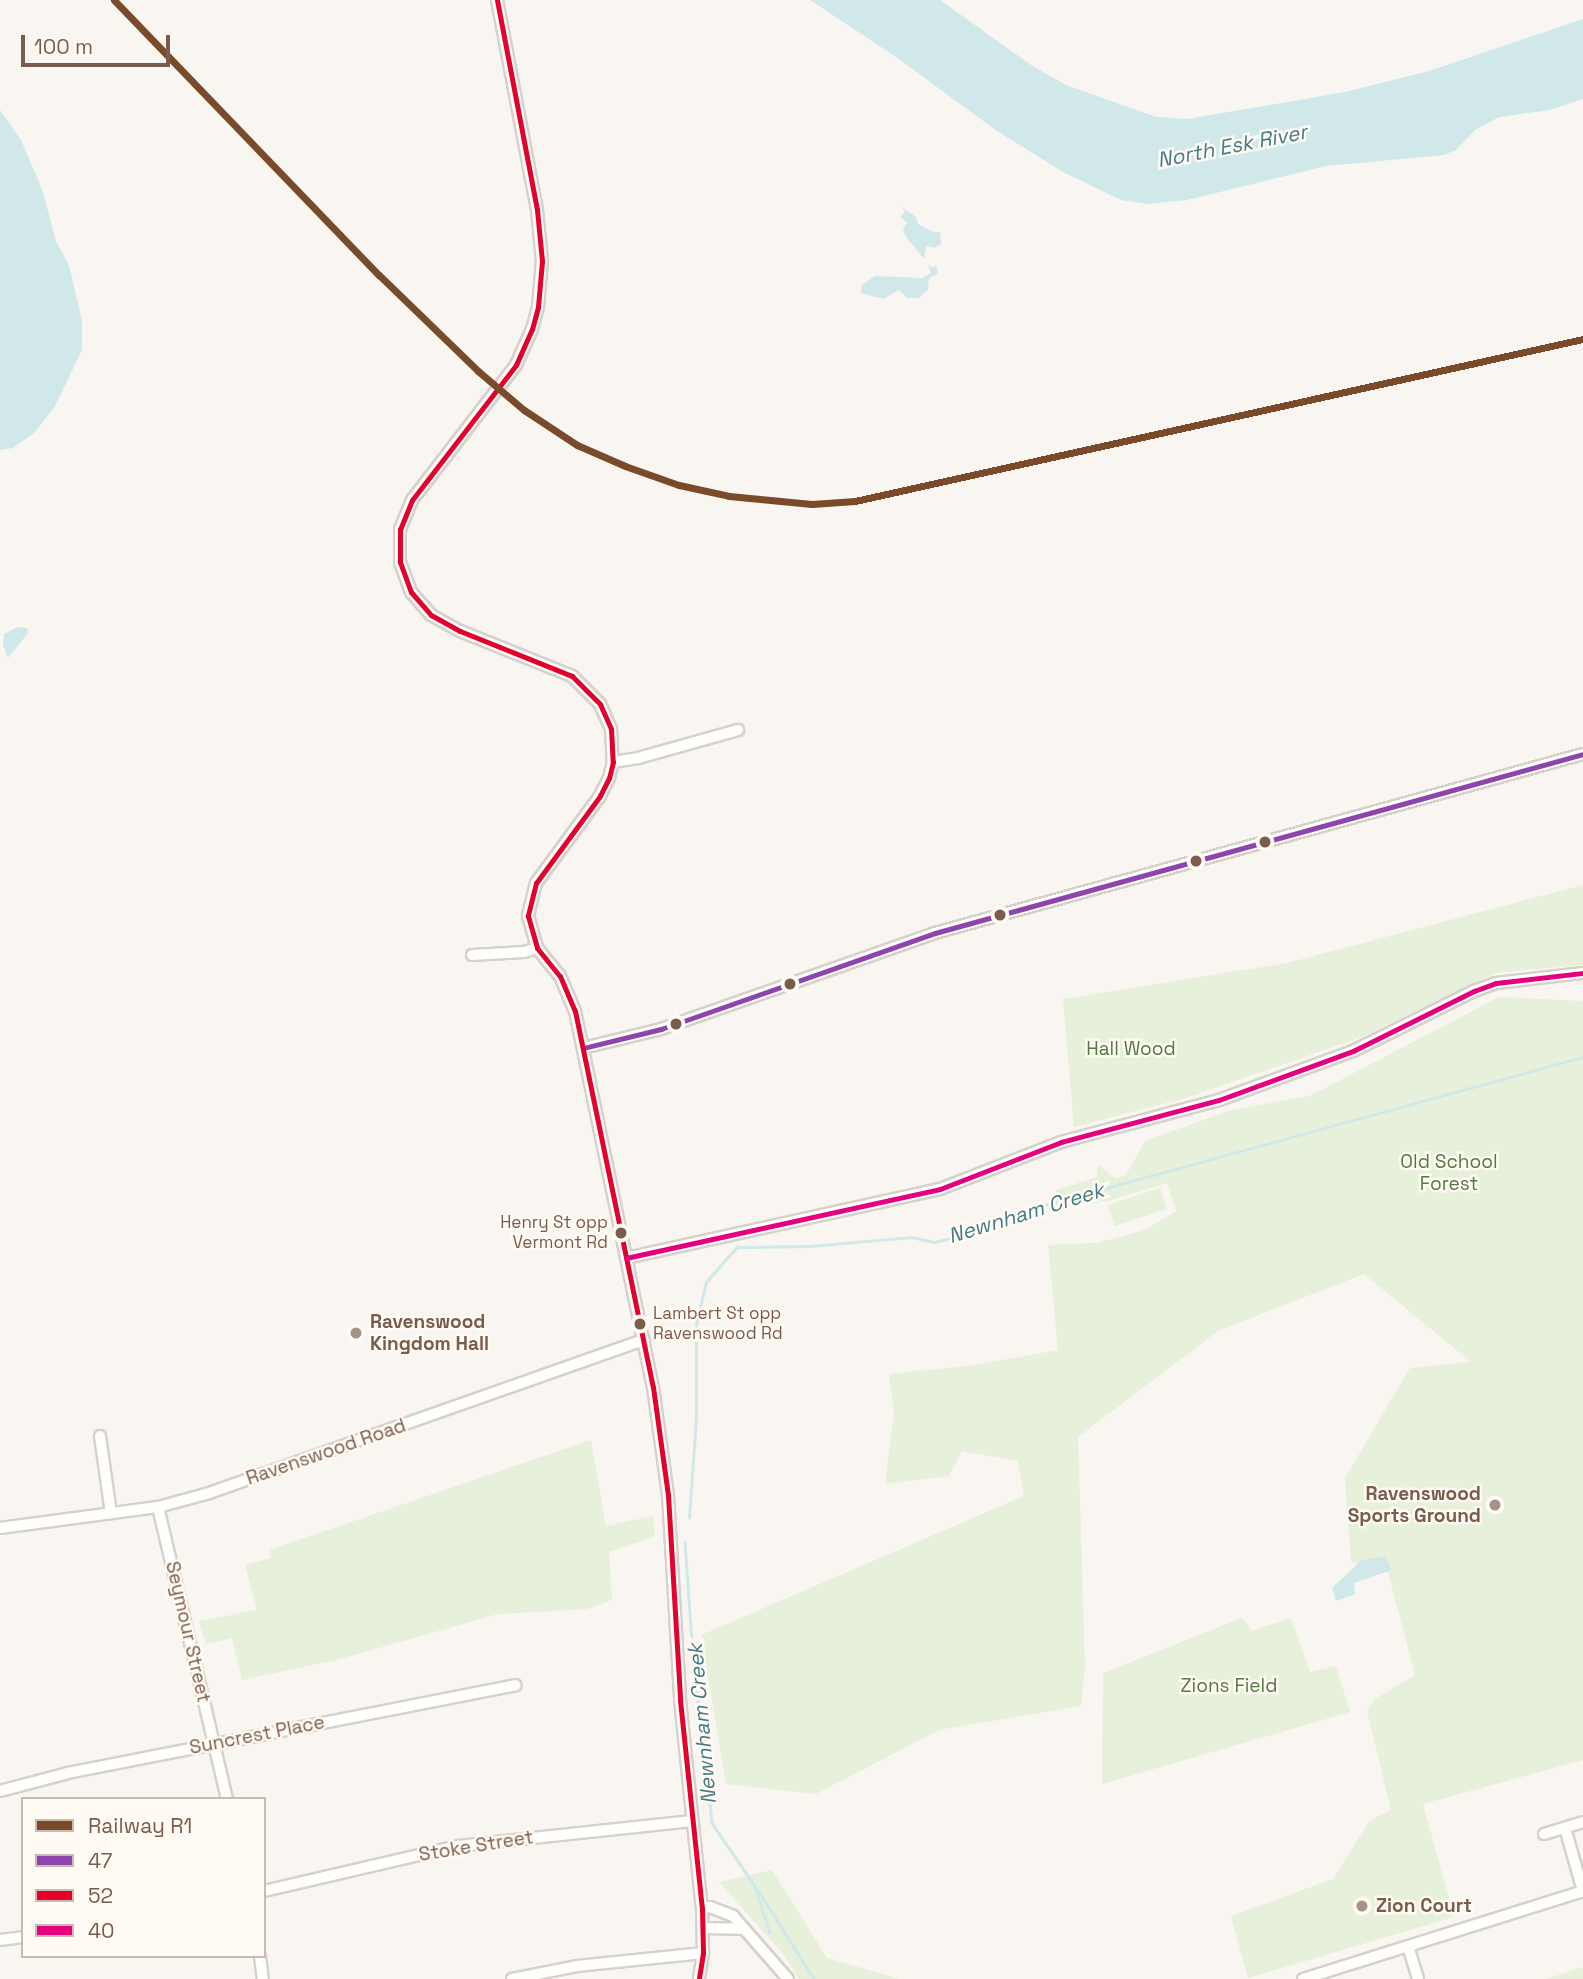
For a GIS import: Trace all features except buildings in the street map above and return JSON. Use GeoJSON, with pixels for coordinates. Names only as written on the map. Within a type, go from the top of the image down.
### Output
{"type":"FeatureCollection","features":[{"type":"Feature","properties":{"kind":"street"},"geometry":{"type":"LineString","coordinates":[[497,0],[537,210],[542,261],[538,307],[533,329],[516,365],[412,500],[400,529],[400,562],[411,592],[431,615],[460,631],[559,669],[582,684],[606,716],[611,729],[613,762],[600,796],[532,893],[529,928],[537,948],[567,989],[583,1048],[644,1340],[668,1495],[692,1821],[702,1908],[703,1953],[699,1979]]}},
{"type":"Feature","properties":{"kind":"street"},"geometry":{"type":"LineString","coordinates":[[613,762],[638,758],[738,730]]}},
{"type":"Feature","properties":{"kind":"street"},"geometry":{"type":"LineString","coordinates":[[583,1048],[661,1029],[935,933],[1583,754]]}},
{"type":"Feature","properties":{"kind":"street"},"geometry":{"type":"LineString","coordinates":[[472,955],[524,952],[537,948]]}},
{"type":"Feature","properties":{"kind":"street"},"geometry":{"type":"LineString","coordinates":[[626,1258],[940,1189],[1062,1142],[1219,1100],[1353,1051],[1474,990],[1496,983],[1583,973]]}},
{"type":"Feature","properties":{"kind":"street","name":"Ravenswood Road"},"geometry":{"type":"LineString","coordinates":[[0,1528],[158,1507],[206,1494],[644,1340]]}},
{"type":"Feature","properties":{"kind":"street"},"geometry":{"type":"LineString","coordinates":[[100,1436],[111,1513]]}},
{"type":"Feature","properties":{"kind":"street","name":"Seymour Street"},"geometry":{"type":"LineString","coordinates":[[158,1507],[227,1797]]}},
{"type":"Feature","properties":{"kind":"street","name":"Suncrest Place"},"geometry":{"type":"LineString","coordinates":[[0,1791],[36,1780],[214,1743],[515,1685]]}},
{"type":"Feature","properties":{"kind":"street","name":"Stoke Street"},"geometry":{"type":"LineString","coordinates":[[266,1891],[457,1846],[692,1821]]}},
{"type":"Feature","properties":{"kind":"street"},"geometry":{"type":"LineString","coordinates":[[1544,1834],[1583,1822]]}},
{"type":"Feature","properties":{"kind":"street"},"geometry":{"type":"LineString","coordinates":[[1303,1979],[1583,1891],[1565,1828]]}},
{"type":"Feature","properties":{"kind":"street"},"geometry":{"type":"LineString","coordinates":[[702,1908],[710,1907],[733,1916],[788,1979]]}},
{"type":"Feature","properties":{"kind":"street"},"geometry":{"type":"LineString","coordinates":[[703,1928],[742,1929]]}},
{"type":"Feature","properties":{"kind":"street"},"geometry":{"type":"LineString","coordinates":[[0,1940],[21,1937]]}},
{"type":"Feature","properties":{"kind":"street"},"geometry":{"type":"LineString","coordinates":[[1408,1946],[1418,1979]]}},
{"type":"Feature","properties":{"kind":"street"},"geometry":{"type":"LineString","coordinates":[[512,1979],[703,1953]]}},
{"type":"Feature","properties":{"kind":"street"},"geometry":{"type":"LineString","coordinates":[[260,1958],[263,1979]]}},
{"type":"Feature","properties":{"kind":"green space","name":"Hall Wood"},"geometry":{"type":"Polygon","coordinates":[[[1583,885],[1583,965],[1495,973],[1359,1038],[1189,1097],[1074,1127],[1063,999],[1287,963],[1583,885]]]}},
{"type":"Feature","properties":{"kind":"green space","name":"Old School Forest"},"geometry":{"type":"Polygon","coordinates":[[[1499,997],[1583,1001],[1583,1760],[1423,1804],[1454,1917],[1248,1978],[1231,1916],[1333,1879],[1370,1820],[1391,1810],[1367,1711],[1375,1699],[1415,1675],[1388,1572],[1351,1562],[1345,1478],[1410,1368],[1471,1362],[1364,1274],[1218,1331],[1078,1437],[1085,1666],[1081,1706],[939,1730],[816,1794],[726,1784],[701,1635],[1024,1496],[1018,1461],[962,1451],[949,1476],[885,1484],[894,1414],[889,1374],[968,1366],[1058,1350],[1048,1245],[1096,1243],[1145,1230],[1176,1211],[1167,1183],[1108,1201],[1057,1207],[1056,1190],[1097,1177],[1098,1165],[1116,1179],[1126,1175],[1145,1141],[1231,1110],[1310,1096],[1499,997]]]}},
{"type":"Feature","properties":{"kind":"green space"},"geometry":{"type":"Polygon","coordinates":[[[1160,1188],[1167,1209],[1114,1226],[1108,1205],[1160,1188]]]}},
{"type":"Feature","properties":{"kind":"green space"},"geometry":{"type":"Polygon","coordinates":[[[591,1440],[606,1526],[653,1516],[655,1536],[609,1552],[612,1600],[587,1609],[498,1614],[340,1659],[242,1680],[232,1638],[206,1644],[199,1621],[257,1610],[245,1565],[271,1558],[269,1550],[591,1440]]]}},
{"type":"Feature","properties":{"kind":"green space","name":"Zions Field"},"geometry":{"type":"Polygon","coordinates":[[[1242,1618],[1252,1631],[1291,1618],[1310,1672],[1336,1666],[1350,1712],[1102,1784],[1103,1673],[1242,1618]]]}},
{"type":"Feature","properties":{"kind":"green space"},"geometry":{"type":"Polygon","coordinates":[[[772,1870],[827,1958],[900,1979],[799,1979],[784,1955],[719,1882],[772,1870]]]}},
{"type":"Feature","properties":{"kind":"green space"},"geometry":{"type":"Polygon","coordinates":[[[1583,1967],[1583,1979],[1546,1979],[1583,1967]]]}},
{"type":"Feature","properties":{"kind":"water","name":"North Esk River"},"geometry":{"type":"Polygon","coordinates":[[[810,0],[940,0],[1031,65],[1066,85],[1156,117],[1188,119],[1345,92],[1429,71],[1583,19],[1583,99],[1550,110],[1499,117],[1475,130],[1456,150],[1444,155],[1326,166],[1187,200],[1148,204],[1121,200],[1063,172],[997,131],[896,57],[810,0]]]}},
{"type":"Feature","properties":{"kind":"water"},"geometry":{"type":"Polygon","coordinates":[[[0,110],[21,140],[42,189],[56,241],[69,266],[82,320],[82,350],[54,408],[34,433],[13,448],[0,450],[0,110]]]}},
{"type":"Feature","properties":{"kind":"water"},"geometry":{"type":"Polygon","coordinates":[[[900,206],[916,217],[918,224],[933,232],[940,232],[941,244],[934,248],[926,246],[924,259],[906,237],[903,230],[907,223],[901,217],[905,211],[900,206]]]}},
{"type":"Feature","properties":{"kind":"water"},"geometry":{"type":"Polygon","coordinates":[[[936,264],[938,274],[929,278],[928,290],[919,298],[907,298],[899,290],[883,299],[861,293],[862,285],[875,276],[922,278],[931,273],[928,265],[934,268],[936,264]]]}},
{"type":"Feature","properties":{"kind":"water"},"geometry":{"type":"Polygon","coordinates":[[[18,627],[27,628],[28,633],[8,658],[3,645],[4,634],[18,627]]]}},
{"type":"Feature","properties":{"kind":"water"},"geometry":{"type":"Polygon","coordinates":[[[1385,1556],[1392,1570],[1354,1583],[1355,1594],[1336,1601],[1332,1588],[1362,1560],[1385,1556]]]}},
{"type":"Feature","properties":{"kind":"waterway","name":"Newnham Creek"},"geometry":{"type":"LineString","coordinates":[[689,1518],[696,1419],[696,1325],[706,1282],[737,1247],[810,1246],[912,1237],[934,1242],[960,1236],[1004,1216],[1583,1057]]}},
{"type":"Feature","properties":{"kind":"waterway","name":"Newnham Creek"},"geometry":{"type":"LineString","coordinates":[[685,1542],[693,1655],[712,1823],[755,1886],[770,1933]]}},
{"type":"Feature","properties":{"kind":"waterway"},"geometry":{"type":"LineString","coordinates":[[758,1890],[814,1979]]}},
{"type":"Feature","properties":{"kind":"rail line","name":"R1"},"geometry":{"type":"LineString","coordinates":[[114,0],[379,275],[478,371],[524,410],[577,445],[679,485],[729,496],[812,504],[855,501],[1583,339]]}},
{"type":"Feature","properties":{"kind":"transit line","name":"52"},"geometry":{"type":"LineString","coordinates":[[497,0],[537,210],[542,261],[538,307],[532,329],[516,365],[412,500],[400,529],[400,562],[411,592],[431,615],[460,631],[572,676],[600,704],[611,729],[613,762],[609,778],[600,796],[536,883],[528,916],[537,948],[560,976],[575,1011],[653,1387],[668,1495],[680,1700],[702,1908],[703,1953],[699,1979]]}},
{"type":"Feature","properties":{"kind":"transit line","name":"47"},"geometry":{"type":"LineString","coordinates":[[583,1048],[661,1029],[935,933],[1583,754]]}},
{"type":"Feature","properties":{"kind":"transit line","name":"40"},"geometry":{"type":"LineString","coordinates":[[626,1258],[940,1189],[1061,1142],[1219,1100],[1353,1051],[1474,991],[1496,983],[1583,973]]}},
{"type":"Feature","properties":{"kind":"place","name":"Henry St opp Vermont Rd"},"geometry":{"type":"Point","coordinates":[621,1233]}},
{"type":"Feature","properties":{"kind":"place","name":"Lambert St opp Ravenswood Rd"},"geometry":{"type":"Point","coordinates":[640,1324]}},
{"type":"Feature","properties":{"kind":"place","name":"Ravenswood Kingdom Hall"},"geometry":{"type":"Point","coordinates":[356,1333]}},
{"type":"Feature","properties":{"kind":"place","name":"Ravenswood Sports Ground"},"geometry":{"type":"Point","coordinates":[1495,1505]}},
{"type":"Feature","properties":{"kind":"place","name":"Zion Court"},"geometry":{"type":"Point","coordinates":[1362,1906]}}]}
